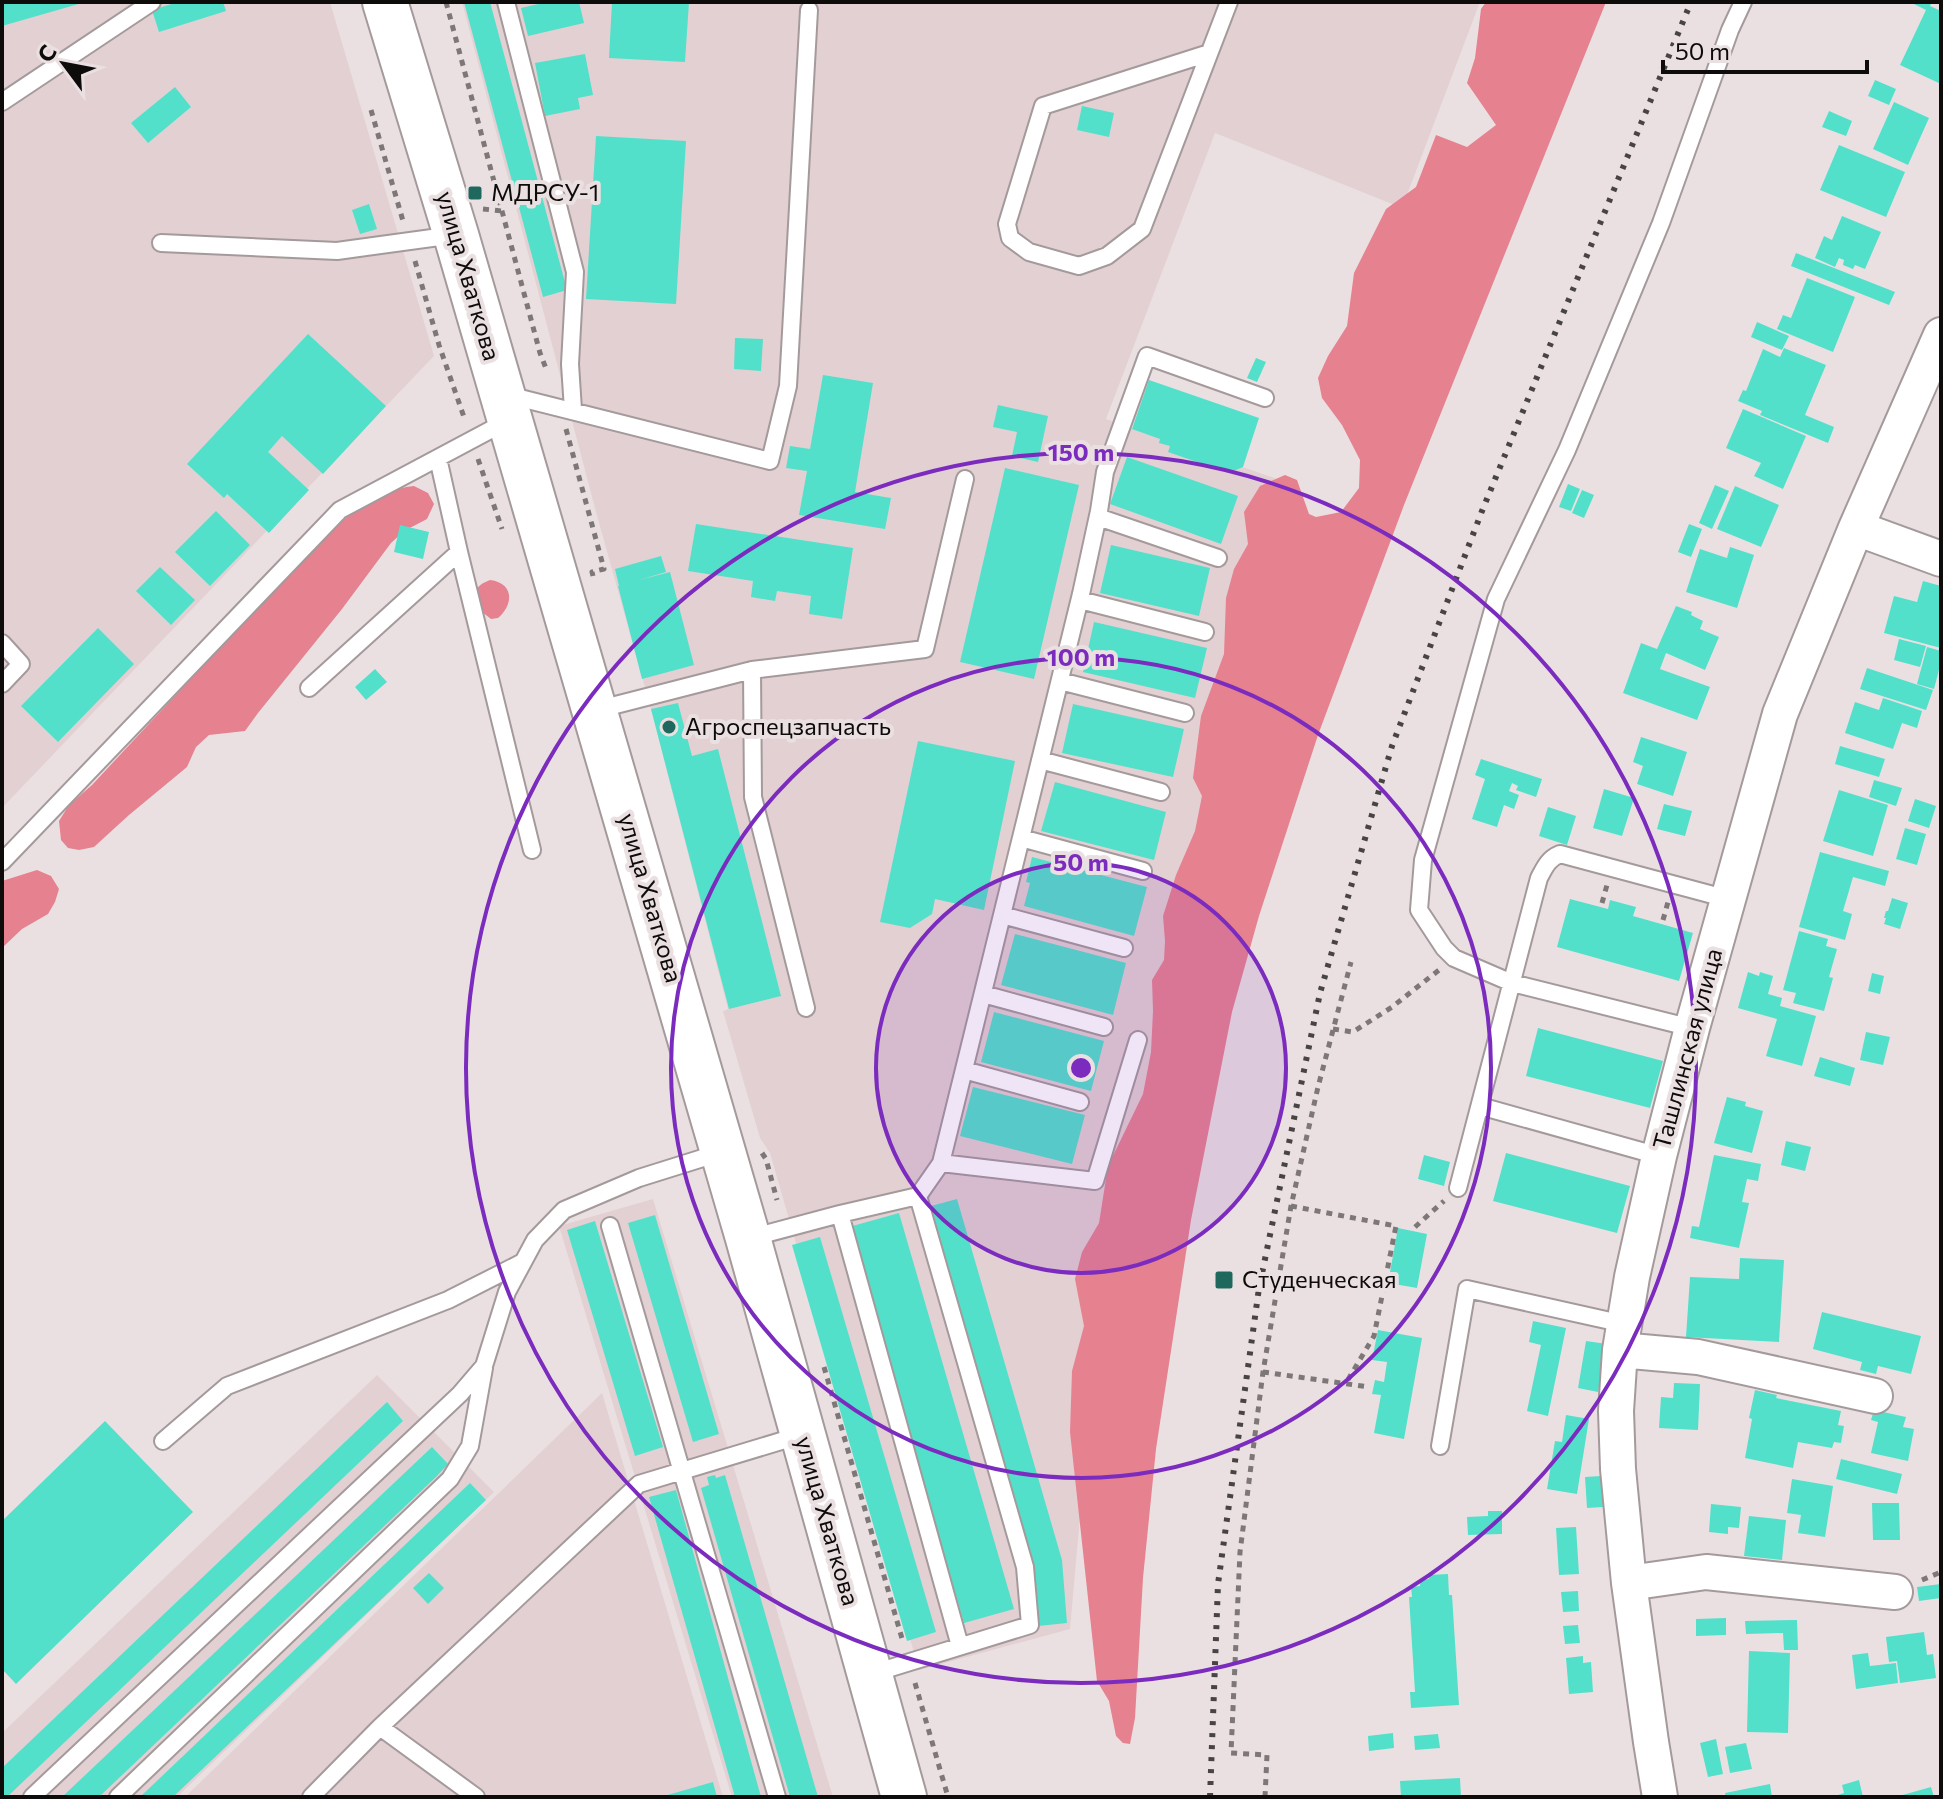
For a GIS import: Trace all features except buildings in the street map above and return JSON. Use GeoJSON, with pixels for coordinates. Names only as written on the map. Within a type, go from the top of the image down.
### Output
{"type":"FeatureCollection","features":[{"type":"Feature","properties":{"kind":"main road","name":"улица Хваткова"},"geometry":{"type":"LineString","coordinates":[[385,2],[723,1151],[904,1797]]}},
{"type":"Feature","properties":{"kind":"street","name":"Ташлинская улица"},"geometry":{"type":"LineString","coordinates":[[1660,1797],[1629,1583],[1618,1469],[1616,1411],[1622,1337],[1632,1277],[1692,1028],[1780,714],[1856,528],[1941,335]]}},
{"type":"Feature","properties":{"kind":"street"},"geometry":{"type":"LineString","coordinates":[[1856,528],[1941,559]]}},
{"type":"Feature","properties":{"kind":"street"},"geometry":{"type":"LineString","coordinates":[[1622,1337],[1875,1396]]}},
{"type":"Feature","properties":{"kind":"street"},"geometry":{"type":"LineString","coordinates":[[1629,1583],[1706,1572],[1895,1592]]}},
{"type":"Feature","properties":{"kind":"lane"},"geometry":{"type":"LineString","coordinates":[[2,102],[152,2]]}},
{"type":"Feature","properties":{"kind":"lane"},"geometry":{"type":"LineString","coordinates":[[506,2],[575,272],[570,364],[573,410]]}},
{"type":"Feature","properties":{"kind":"lane"},"geometry":{"type":"LineString","coordinates":[[1209,53],[1043,106],[1007,224],[1010,238],[1029,252],[1079,266],[1107,256],[1142,229],[1229,2]]}},
{"type":"Feature","properties":{"kind":"lane"},"geometry":{"type":"LineString","coordinates":[[1692,1028],[1512,983],[1454,958],[1419,910],[1423,860],[1496,599],[1573,436],[1661,223],[1730,30],[1743,2]]}},
{"type":"Feature","properties":{"kind":"lane"},"geometry":{"type":"LineString","coordinates":[[2,862],[340,510],[471,440],[506,406],[573,410],[770,461],[788,386],[809,10]]}},
{"type":"Feature","properties":{"kind":"lane"},"geometry":{"type":"LineString","coordinates":[[161,243],[337,251],[456,235]]}},
{"type":"Feature","properties":{"kind":"lane"},"geometry":{"type":"LineString","coordinates":[[748,1238],[918,1196],[941,1163],[1080,600],[1105,472],[1147,356],[1265,398]]}},
{"type":"Feature","properties":{"kind":"lane"},"geometry":{"type":"LineString","coordinates":[[438,458],[532,850]]}},
{"type":"Feature","properties":{"kind":"lane"},"geometry":{"type":"LineString","coordinates":[[595,710],[752,670],[925,649],[965,479]]}},
{"type":"Feature","properties":{"kind":"lane"},"geometry":{"type":"LineString","coordinates":[[1098,517],[1218,558]]}},
{"type":"Feature","properties":{"kind":"lane"},"geometry":{"type":"LineString","coordinates":[[309,688],[459,552]]}},
{"type":"Feature","properties":{"kind":"lane"},"geometry":{"type":"LineString","coordinates":[[1080,600],[1205,632]]}},
{"type":"Feature","properties":{"kind":"lane"},"geometry":{"type":"LineString","coordinates":[[2,643],[21,664],[2,684]]}},
{"type":"Feature","properties":{"kind":"lane"},"geometry":{"type":"LineString","coordinates":[[752,670],[753,797],[806,1008]]}},
{"type":"Feature","properties":{"kind":"lane"},"geometry":{"type":"LineString","coordinates":[[1060,681],[1185,713]]}},
{"type":"Feature","properties":{"kind":"lane"},"geometry":{"type":"LineString","coordinates":[[1040,760],[1161,792]]}},
{"type":"Feature","properties":{"kind":"lane"},"geometry":{"type":"LineString","coordinates":[[1021,838],[1143,871]]}},
{"type":"Feature","properties":{"kind":"lane"},"geometry":{"type":"LineString","coordinates":[[1458,1188],[1539,878],[1545,865],[1560,854],[1728,899]]}},
{"type":"Feature","properties":{"kind":"lane"},"geometry":{"type":"LineString","coordinates":[[1002,915],[1124,948]]}},
{"type":"Feature","properties":{"kind":"lane"},"geometry":{"type":"LineString","coordinates":[[983,994],[1104,1027]]}},
{"type":"Feature","properties":{"kind":"lane"},"geometry":{"type":"LineString","coordinates":[[941,1163],[1095,1181],[1138,1040]]}},
{"type":"Feature","properties":{"kind":"lane"},"geometry":{"type":"LineString","coordinates":[[964,1070],[1080,1102]]}},
{"type":"Feature","properties":{"kind":"lane"},"geometry":{"type":"LineString","coordinates":[[1480,1106],[1659,1156]]}},
{"type":"Feature","properties":{"kind":"lane"},"geometry":{"type":"LineString","coordinates":[[118,1797],[450,1479],[470,1446],[484,1366],[507,1292],[535,1240],[564,1210],[639,1178],[723,1151]]}},
{"type":"Feature","properties":{"kind":"lane"},"geometry":{"type":"LineString","coordinates":[[869,1674],[1030,1625],[1025,1567],[918,1196]]}},
{"type":"Feature","properties":{"kind":"lane"},"geometry":{"type":"LineString","coordinates":[[840,1214],[960,1646]]}},
{"type":"Feature","properties":{"kind":"lane"},"geometry":{"type":"LineString","coordinates":[[610,1226],[777,1797]]}},
{"type":"Feature","properties":{"kind":"lane"},"geometry":{"type":"LineString","coordinates":[[163,1441],[227,1386],[448,1300],[523,1262]]}},
{"type":"Feature","properties":{"kind":"lane"},"geometry":{"type":"LineString","coordinates":[[1440,1446],[1467,1289],[1622,1337]]}},
{"type":"Feature","properties":{"kind":"lane"},"geometry":{"type":"LineString","coordinates":[[32,1797],[460,1394],[484,1366]]}},
{"type":"Feature","properties":{"kind":"lane"},"geometry":{"type":"LineString","coordinates":[[311,1797],[380,1727],[639,1484],[803,1435]]}},
{"type":"Feature","properties":{"kind":"lane"},"geometry":{"type":"LineString","coordinates":[[380,1727],[476,1797]]}},
{"type":"Feature","properties":{"kind":"path"},"geometry":{"type":"LineString","coordinates":[[446,2],[540,353]]}},
{"type":"Feature","properties":{"kind":"path"},"geometry":{"type":"LineString","coordinates":[[371,110],[439,345],[505,537]]}},
{"type":"Feature","properties":{"kind":"path"},"geometry":{"type":"LineString","coordinates":[[1333,1029],[1353,1032],[1392,1007],[1454,958]]}},
{"type":"Feature","properties":{"kind":"path"},"geometry":{"type":"LineString","coordinates":[[1265,1797],[1267,1755],[1231,1753],[1240,1552],[1263,1372],[1291,1206],[1351,962]]}},
{"type":"Feature","properties":{"kind":"path"},"geometry":{"type":"LineString","coordinates":[[1415,1227],[1458,1188]]}},
{"type":"Feature","properties":{"kind":"path"},"geometry":{"type":"LineString","coordinates":[[1291,1206],[1396,1226],[1374,1336],[1346,1383]]}},
{"type":"Feature","properties":{"kind":"path"},"geometry":{"type":"LineString","coordinates":[[1263,1372],[1369,1387]]}},
{"type":"Feature","properties":{"kind":"shaded area"},"geometry":{"type":"Polygon","coordinates":[[[2,2],[330,2],[434,356],[2,808],[2,2]]]}},
{"type":"Feature","properties":{"kind":"shaded area"},"geometry":{"type":"Polygon","coordinates":[[[462,2],[1480,2],[1402,208],[1215,133],[1106,419],[1277,479],[1092,1383],[1070,1629],[919,1670],[770,1153],[760,1138],[723,1011],[728,1009],[651,709],[462,2]]]}},
{"type":"Feature","properties":{"kind":"shaded area"},"geometry":{"type":"Polygon","coordinates":[[[1486,2],[1606,2],[1404,505],[1318,735],[1259,916],[1232,1012],[1191,1220],[1156,1449],[1143,1578],[1135,1718],[1130,1744],[1123,1743],[1116,1736],[1109,1701],[1097,1681],[1070,1432],[1072,1371],[1084,1326],[1075,1279],[1082,1252],[1099,1223],[1108,1166],[1143,1094],[1151,1052],[1152,980],[1164,960],[1163,916],[1195,831],[1202,796],[1193,778],[1201,716],[1224,654],[1226,598],[1234,569],[1248,544],[1244,512],[1260,486],[1285,475],[1297,480],[1309,514],[1316,517],[1341,512],[1359,488],[1360,460],[1342,425],[1322,398],[1318,378],[1347,326],[1354,273],[1386,209],[1416,187],[1436,135],[1467,147],[1496,125],[1467,83],[1475,58],[1481,9],[1486,2]]]}},
{"type":"Feature","properties":{"kind":"shaded area"},"geometry":{"type":"Polygon","coordinates":[[[414,486],[428,493],[434,504],[427,519],[404,531],[391,543],[245,731],[209,735],[196,747],[187,767],[94,847],[79,850],[68,848],[61,840],[59,821],[69,805],[92,785],[307,554],[369,502],[384,494],[414,486]]]}},
{"type":"Feature","properties":{"kind":"shaded area"},"geometry":{"type":"Polygon","coordinates":[[[490,580],[504,585],[509,595],[507,607],[498,618],[491,619],[477,608],[476,597],[478,587],[490,580]]]}},
{"type":"Feature","properties":{"kind":"shaded area"},"geometry":{"type":"Polygon","coordinates":[[[37,870],[51,876],[59,889],[55,902],[48,914],[22,929],[2,948],[2,881],[37,870]]]}},
{"type":"Feature","properties":{"kind":"shaded area"},"geometry":{"type":"Polygon","coordinates":[[[653,1199],[833,1797],[732,1797],[559,1226],[653,1199]]]}},
{"type":"Feature","properties":{"kind":"shaded area"},"geometry":{"type":"Polygon","coordinates":[[[377,1375],[494,1492],[177,1797],[2,1797],[2,1733],[377,1375]]]}},
{"type":"Feature","properties":{"kind":"shaded area"},"geometry":{"type":"Polygon","coordinates":[[[602,1393],[723,1797],[185,1797],[602,1393]]]}},
{"type":"Feature","properties":{"kind":"railway"},"geometry":{"type":"LineString","coordinates":[[1210,1797],[1218,1584],[1259,1288],[1320,993],[1392,746],[1482,511],[1691,2]]}},
{"type":"Feature","properties":{"kind":"place","name":"МДРСУ-1"},"geometry":{"type":"Point","coordinates":[475,193]}},
{"type":"Feature","properties":{"kind":"place","name":"Агроспецзапчасть"},"geometry":{"type":"Point","coordinates":[669,727]}},
{"type":"Feature","properties":{"kind":"place","name":"Студенческая"},"geometry":{"type":"Point","coordinates":[1224,1280]}}]}
